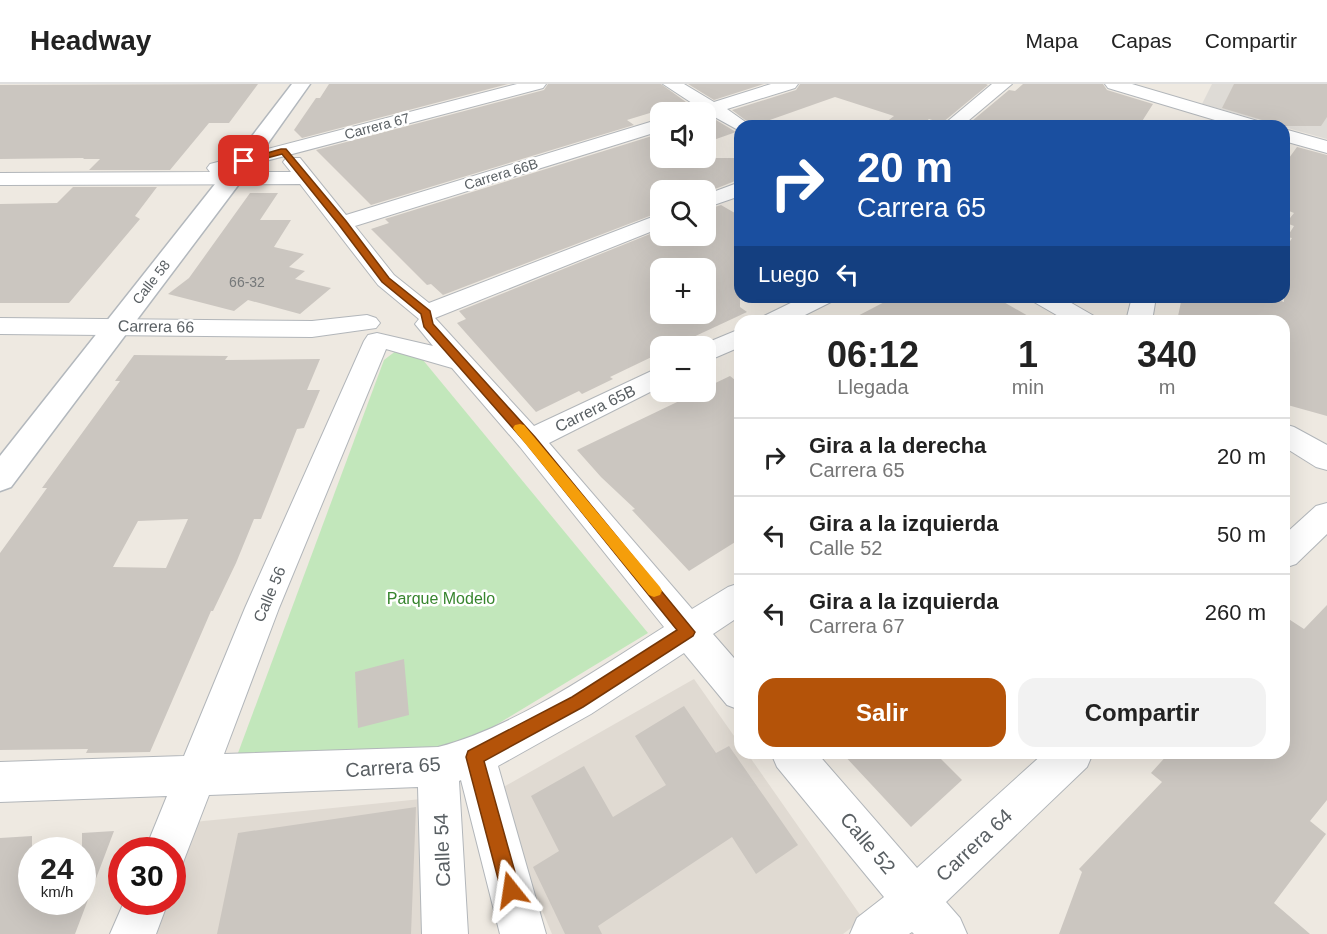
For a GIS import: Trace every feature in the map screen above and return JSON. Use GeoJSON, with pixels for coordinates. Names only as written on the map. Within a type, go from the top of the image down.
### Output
{"type":"FeatureCollection","features":[{"type":"Feature","properties":{"kind":"street","name":"Calle 58"},"geometry":{"type":"LineString","coordinates":[[0,479],[106,325],[225,172],[282,84]]}},
{"type":"Feature","properties":{"kind":"street","name":"Calle 58"},"geometry":{"type":"LineString","coordinates":[[225,172],[267,129],[301,84]]}},
{"type":"Feature","properties":{"kind":"street","name":"Carrera 67"},"geometry":{"type":"LineString","coordinates":[[225,172],[284,150],[515,86],[537,84]]}},
{"type":"Feature","properties":{"kind":"street"},"geometry":{"type":"LineString","coordinates":[[672,84],[695,102]]}},
{"type":"Feature","properties":{"kind":"street"},"geometry":{"type":"LineString","coordinates":[[716,108],[789,84]]}},
{"type":"Feature","properties":{"kind":"street"},"geometry":{"type":"LineString","coordinates":[[958,120],[1003,84]]}},
{"type":"Feature","properties":{"kind":"street"},"geometry":{"type":"LineString","coordinates":[[1114,84],[1192,99],[1240,120]]}},
{"type":"Feature","properties":{"kind":"street"},"geometry":{"type":"LineString","coordinates":[[1185,120],[1192,99]]}},
{"type":"Feature","properties":{"kind":"street"},"geometry":{"type":"LineString","coordinates":[[716,115],[734,123]]}},
{"type":"Feature","properties":{"kind":"street","name":"Carrera 66B"},"geometry":{"type":"LineString","coordinates":[[343,223],[650,128]]}},
{"type":"Feature","properties":{"kind":"street"},"geometry":{"type":"LineString","coordinates":[[267,129],[386,280],[425,316],[458,361],[530,440],[734,686]]}},
{"type":"Feature","properties":{"kind":"street"},"geometry":{"type":"LineString","coordinates":[[1290,137],[1327,147]]}},
{"type":"Feature","properties":{"kind":"street"},"geometry":{"type":"LineString","coordinates":[[0,179],[225,172],[307,178]]}},
{"type":"Feature","properties":{"kind":"street"},"geometry":{"type":"LineString","coordinates":[[716,198],[734,190]]}},
{"type":"Feature","properties":{"kind":"street"},"geometry":{"type":"LineString","coordinates":[[377,332],[398,306],[425,316],[650,224]]}},
{"type":"Feature","properties":{"kind":"street"},"geometry":{"type":"LineString","coordinates":[[377,332],[386,280]]}},
{"type":"Feature","properties":{"kind":"street"},"geometry":{"type":"LineString","coordinates":[[785,315],[810,303]]}},
{"type":"Feature","properties":{"kind":"street"},"geometry":{"type":"LineString","coordinates":[[1054,303],[1074,315]]}},
{"type":"Feature","properties":{"kind":"street"},"geometry":{"type":"LineString","coordinates":[[377,332],[418,335],[425,316]]}},
{"type":"Feature","properties":{"kind":"street","name":"Calle 58"},"geometry":{"type":"LineString","coordinates":[[0,445],[106,325]]}},
{"type":"Feature","properties":{"kind":"street","name":"Carrera 66"},"geometry":{"type":"LineString","coordinates":[[0,326],[106,325],[377,332]]}},
{"type":"Feature","properties":{"kind":"street"},"geometry":{"type":"LineString","coordinates":[[377,332],[458,361]]}},
{"type":"Feature","properties":{"kind":"street","name":"Calle 56"},"geometry":{"type":"LineString","coordinates":[[172,837],[262,608],[377,332]]}},
{"type":"Feature","properties":{"kind":"street"},"geometry":{"type":"LineString","coordinates":[[716,349],[734,341]]}},
{"type":"Feature","properties":{"kind":"street","name":"Carrera 65B"},"geometry":{"type":"LineString","coordinates":[[530,440],[650,381]]}},
{"type":"Feature","properties":{"kind":"street"},"geometry":{"type":"LineString","coordinates":[[1290,437],[1327,459]]}},
{"type":"Feature","properties":{"kind":"street"},"geometry":{"type":"LineString","coordinates":[[1290,549],[1327,515]]}},
{"type":"Feature","properties":{"kind":"street","name":"Carrera 65"},"geometry":{"type":"LineString","coordinates":[[0,782],[197,776],[456,762],[578,702],[734,601]]}},
{"type":"Feature","properties":{"kind":"street","name":"Calle 52"},"geometry":{"type":"LineString","coordinates":[[796,759],[944,934]]}},
{"type":"Feature","properties":{"kind":"street","name":"Carrera 64"},"geometry":{"type":"LineString","coordinates":[[873,934],[916,900],[1067,759]]}},
{"type":"Feature","properties":{"kind":"street"},"geometry":{"type":"LineString","coordinates":[[456,762],[523,934]]}},
{"type":"Feature","properties":{"kind":"street","name":"Calle 54"},"geometry":{"type":"LineString","coordinates":[[445,934],[456,762]]}},
{"type":"Feature","properties":{"kind":"street"},"geometry":{"type":"LineString","coordinates":[[133,934],[141,915]]}},
{"type":"Feature","properties":{"kind":"shaded area"},"geometry":{"type":"Polygon","coordinates":[[[1212,84],[1327,84],[1327,139],[1290,129],[1290,120],[1259,120],[1202,104],[1212,84]]]}},
{"type":"Feature","properties":{"kind":"shaded area"},"geometry":{"type":"Polygon","coordinates":[[[694,679],[734,736],[734,759],[751,759],[863,919],[843,934],[552,934],[493,793],[694,679]]]}},
{"type":"Feature","properties":{"kind":"shaded area"},"geometry":{"type":"Polygon","coordinates":[[[431,798],[430,934],[152,934],[159,915],[186,915],[186,844],[194,822],[431,798]]]}},
{"type":"Feature","properties":{"kind":"green space","name":"Parque Modelo"},"geometry":{"type":"Polygon","coordinates":[[[397,350],[418,354],[648,633],[473,739],[432,751],[238,753],[384,360],[397,350]]]}},
{"type":"Feature","properties":{"kind":"building"},"geometry":{"type":"Polygon","coordinates":[[[258,84],[229,123],[209,123],[170,170],[89,170],[100,159],[0,159],[0,85],[258,84]]]}},
{"type":"Feature","properties":{"kind":"building"},"geometry":{"type":"Polygon","coordinates":[[[329,84],[508,84],[302,138],[294,130],[316,98],[320,98],[329,84]]]}},
{"type":"Feature","properties":{"kind":"building"},"geometry":{"type":"Polygon","coordinates":[[[548,84],[661,84],[686,102],[650,102],[650,113],[627,120],[634,125],[371,205],[316,150],[544,90],[548,84]]]}},
{"type":"Feature","properties":{"kind":"building"},"geometry":{"type":"Polygon","coordinates":[[[688,84],[764,84],[714,100],[688,84]]]}},
{"type":"Feature","properties":{"kind":"building"},"geometry":{"type":"Polygon","coordinates":[[[800,84],[988,85],[946,120],[889,120],[894,116],[835,97],[770,120],[745,120],[732,110],[796,90],[800,84]]]}},
{"type":"Feature","properties":{"kind":"building"},"geometry":{"type":"Polygon","coordinates":[[[1023,84],[1103,84],[1107,90],[1153,104],[1143,120],[973,120],[1009,90],[1015,91],[1023,84]]]}},
{"type":"Feature","properties":{"kind":"building"},"geometry":{"type":"Polygon","coordinates":[[[1234,84],[1327,84],[1327,117],[1321,126],[1290,126],[1290,120],[1262,120],[1222,108],[1234,84]]]}},
{"type":"Feature","properties":{"kind":"building"},"geometry":{"type":"Polygon","coordinates":[[[716,120],[734,131],[716,139],[716,120]]]}},
{"type":"Feature","properties":{"kind":"building"},"geometry":{"type":"Polygon","coordinates":[[[650,137],[650,168],[716,168],[716,158],[734,158],[734,181],[716,189],[716,180],[650,180],[650,216],[443,295],[431,284],[427,285],[371,229],[389,223],[385,219],[650,137]]]}},
{"type":"Feature","properties":{"kind":"building"},"geometry":{"type":"Polygon","coordinates":[[[1297,147],[1327,155],[1327,416],[1290,406],[1290,315],[1178,315],[1181,303],[1290,303],[1290,241],[1292,238],[1290,232],[1294,226],[1290,224],[1290,218],[1294,213],[1290,211],[1290,157],[1297,147]]]}},
{"type":"Feature","properties":{"kind":"building"},"geometry":{"type":"Polygon","coordinates":[[[73,187],[157,187],[135,216],[140,219],[69,303],[0,303],[0,204],[57,203],[73,187]]]}},
{"type":"Feature","properties":{"kind":"building"},"geometry":{"type":"Polygon","coordinates":[[[250,193],[278,193],[260,220],[291,220],[274,247],[304,254],[289,267],[305,271],[295,279],[331,288],[300,314],[248,300],[234,311],[168,294],[189,278],[250,193]]]}},
{"type":"Feature","properties":{"kind":"building"},"geometry":{"type":"Polygon","coordinates":[[[721,205],[734,213],[734,303],[740,303],[740,307],[747,312],[734,315],[734,318],[695,336],[650,336],[650,358],[610,377],[613,379],[582,394],[579,391],[536,412],[457,323],[466,319],[459,311],[650,234],[650,246],[716,246],[716,207],[721,205]]]}},
{"type":"Feature","properties":{"kind":"building"},"geometry":{"type":"Polygon","coordinates":[[[882,303],[1006,303],[1026,315],[860,315],[882,303]]]}},
{"type":"Feature","properties":{"kind":"building"},"geometry":{"type":"Polygon","coordinates":[[[134,355],[228,356],[225,360],[320,359],[307,390],[320,390],[304,428],[297,429],[261,519],[254,519],[150,752],[86,753],[88,749],[0,750],[0,553],[47,488],[42,488],[120,381],[115,381],[134,355]],[[188,519],[138,521],[113,567],[166,568],[188,519]]]}},
{"type":"Feature","properties":{"kind":"building"},"geometry":{"type":"Polygon","coordinates":[[[730,376],[734,379],[734,543],[689,571],[632,510],[635,509],[601,477],[577,450],[677,402],[716,402],[716,383],[730,376]]]}},
{"type":"Feature","properties":{"kind":"building"},"geometry":{"type":"Polygon","coordinates":[[[1327,605],[1327,800],[1310,821],[1326,834],[1274,903],[1310,934],[1059,934],[1082,872],[1079,869],[1162,782],[1151,773],[1164,759],[1290,759],[1290,620],[1304,629],[1327,605]]]}},
{"type":"Feature","properties":{"kind":"building"},"geometry":{"type":"Polygon","coordinates":[[[404,659],[409,715],[358,728],[355,672],[404,659]]]}},
{"type":"Feature","properties":{"kind":"building"},"geometry":{"type":"Polygon","coordinates":[[[684,706],[716,753],[729,746],[734,753],[734,759],[738,759],[798,845],[756,874],[732,837],[598,926],[602,934],[565,934],[533,867],[559,851],[531,796],[584,766],[613,817],[666,785],[635,736],[684,706]]]}},
{"type":"Feature","properties":{"kind":"building"},"geometry":{"type":"Polygon","coordinates":[[[848,759],[941,759],[962,780],[911,827],[848,759]]]}},
{"type":"Feature","properties":{"kind":"building"},"geometry":{"type":"Polygon","coordinates":[[[416,807],[411,934],[217,934],[238,833],[416,807]]]}},
{"type":"Feature","properties":{"kind":"building"},"geometry":{"type":"Polygon","coordinates":[[[114,831],[112,837],[108,837],[108,847],[96,879],[96,837],[82,837],[82,833],[114,831]]]}},
{"type":"Feature","properties":{"kind":"building"},"geometry":{"type":"Polygon","coordinates":[[[32,836],[18,837],[18,915],[82,915],[75,934],[0,934],[0,838],[32,836]]]}},
{"type":"Feature","properties":{"kind":"slow traffic"},"geometry":{"type":"LineString","coordinates":[[520,428],[654,591]]}},
{"type":"Feature","properties":{"kind":"route"},"geometry":{"type":"LineString","coordinates":[[244,161],[284,150],[386,280],[426,313],[428,324],[458,361],[530,440],[687,632],[578,702],[475,757],[511,890]]}}]}
